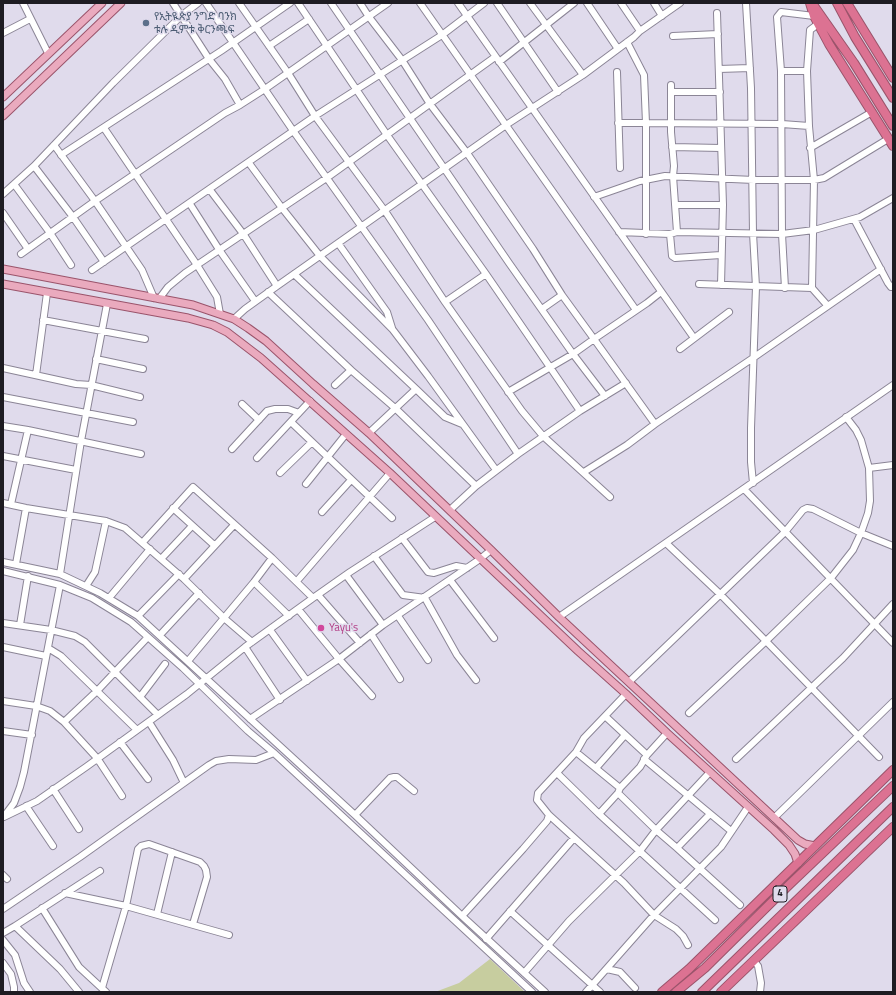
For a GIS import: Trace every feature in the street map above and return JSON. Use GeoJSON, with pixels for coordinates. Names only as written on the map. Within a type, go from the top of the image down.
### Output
{"type":"FeatureCollection","features":[{"type":"Feature","properties":{"kind":"highway"},"geometry":{"type":"LineString","coordinates":[[811,3],[814,16],[829,44],[893,146]]}},
{"type":"Feature","properties":{"kind":"highway"},"geometry":{"type":"LineString","coordinates":[[811,3],[854,63],[893,126]]}},
{"type":"Feature","properties":{"kind":"highway"},"geometry":{"type":"LineString","coordinates":[[837,3],[855,37],[893,98]]}},
{"type":"Feature","properties":{"kind":"highway"},"geometry":{"type":"LineString","coordinates":[[847,3],[893,78]]}},
{"type":"Feature","properties":{"kind":"highway"},"geometry":{"type":"LineString","coordinates":[[662,992],[689,969],[893,770]]}},
{"type":"Feature","properties":{"kind":"highway"},"geometry":{"type":"LineString","coordinates":[[883,795],[893,783]]}},
{"type":"Feature","properties":{"kind":"highway","name":"4"},"geometry":{"type":"LineString","coordinates":[[676,992],[705,968],[893,786]]}},
{"type":"Feature","properties":{"kind":"highway","name":"4"},"geometry":{"type":"LineString","coordinates":[[702,992],[893,807]]}},
{"type":"Feature","properties":{"kind":"highway"},"geometry":{"type":"LineString","coordinates":[[721,992],[893,827]]}},
{"type":"Feature","properties":{"kind":"main road"},"geometry":{"type":"LineString","coordinates":[[3,97],[102,3]]}},
{"type":"Feature","properties":{"kind":"main road"},"geometry":{"type":"LineString","coordinates":[[3,116],[121,3]]}},
{"type":"Feature","properties":{"kind":"main road"},"geometry":{"type":"LineString","coordinates":[[3,268],[193,305],[234,319],[266,341],[312,384],[369,433],[560,618],[774,818],[798,840],[805,844],[815,846]]}},
{"type":"Feature","properties":{"kind":"main road"},"geometry":{"type":"LineString","coordinates":[[3,284],[188,318],[213,325],[227,332],[261,358],[390,473],[578,651],[789,846],[795,854],[798,863]]}},
{"type":"Feature","properties":{"kind":"street"},"geometry":{"type":"LineString","coordinates":[[23,3],[48,53]]}},
{"type":"Feature","properties":{"kind":"street"},"geometry":{"type":"LineString","coordinates":[[173,3],[225,79],[240,105]]}},
{"type":"Feature","properties":{"kind":"street"},"geometry":{"type":"LineString","coordinates":[[3,194],[34,166],[113,83],[181,16],[198,3]]}},
{"type":"Feature","properties":{"kind":"street"},"geometry":{"type":"LineString","coordinates":[[206,3],[294,132],[328,177],[428,320],[518,454]]}},
{"type":"Feature","properties":{"kind":"street"},"geometry":{"type":"LineString","coordinates":[[239,3],[288,73],[315,116],[385,211],[445,302],[522,412],[543,436],[610,496]]}},
{"type":"Feature","properties":{"kind":"street"},"geometry":{"type":"LineString","coordinates":[[61,155],[210,58],[290,3]]}},
{"type":"Feature","properties":{"kind":"street"},"geometry":{"type":"LineString","coordinates":[[298,3],[387,135],[486,274],[580,411]]}},
{"type":"Feature","properties":{"kind":"street"},"geometry":{"type":"LineString","coordinates":[[331,3],[509,263],[573,354],[605,396]]}},
{"type":"Feature","properties":{"kind":"street"},"geometry":{"type":"LineString","coordinates":[[360,3],[402,60],[430,104],[467,152],[533,248],[562,295],[654,424]]}},
{"type":"Feature","properties":{"kind":"street"},"geometry":{"type":"LineString","coordinates":[[20,254],[225,112],[240,105],[265,89],[388,3]]}},
{"type":"Feature","properties":{"kind":"street"},"geometry":{"type":"LineString","coordinates":[[420,3],[636,310]]}},
{"type":"Feature","properties":{"kind":"street"},"geometry":{"type":"LineString","coordinates":[[458,3],[694,338]]}},
{"type":"Feature","properties":{"kind":"street"},"geometry":{"type":"LineString","coordinates":[[92,270],[190,204],[315,116],[442,35],[484,3]]}},
{"type":"Feature","properties":{"kind":"street"},"geometry":{"type":"LineString","coordinates":[[497,3],[558,92]]}},
{"type":"Feature","properties":{"kind":"street"},"geometry":{"type":"LineString","coordinates":[[530,3],[582,75]]}},
{"type":"Feature","properties":{"kind":"street"},"geometry":{"type":"LineString","coordinates":[[54,145],[95,201],[142,270],[156,298],[197,265],[244,235],[328,177],[471,74],[497,60],[523,42],[574,3]]}},
{"type":"Feature","properties":{"kind":"street"},"geometry":{"type":"LineString","coordinates":[[587,3],[618,49]]}},
{"type":"Feature","properties":{"kind":"street"},"geometry":{"type":"LineString","coordinates":[[621,3],[640,31]]}},
{"type":"Feature","properties":{"kind":"street"},"geometry":{"type":"LineString","coordinates":[[654,3],[662,16]]}},
{"type":"Feature","properties":{"kind":"street"},"geometry":{"type":"LineString","coordinates":[[234,319],[268,292],[532,107],[558,92],[680,3]]}},
{"type":"Feature","properties":{"kind":"street"},"geometry":{"type":"LineString","coordinates":[[746,3],[754,180],[753,233],[756,287],[751,428],[751,462],[753,482]]}},
{"type":"Feature","properties":{"kind":"street"},"geometry":{"type":"LineString","coordinates":[[785,288],[782,234],[783,180],[781,70],[777,17],[781,12],[814,16]]}},
{"type":"Feature","properties":{"kind":"street"},"geometry":{"type":"LineString","coordinates":[[717,13],[723,205],[721,285]]}},
{"type":"Feature","properties":{"kind":"street"},"geometry":{"type":"LineString","coordinates":[[3,33],[30,19]]}},
{"type":"Feature","properties":{"kind":"street"},"geometry":{"type":"LineString","coordinates":[[269,46],[309,19]]}},
{"type":"Feature","properties":{"kind":"street"},"geometry":{"type":"LineString","coordinates":[[818,24],[810,30],[807,70],[810,148],[814,180],[812,288],[827,305]]}},
{"type":"Feature","properties":{"kind":"street"},"geometry":{"type":"LineString","coordinates":[[673,36],[718,34]]}},
{"type":"Feature","properties":{"kind":"street"},"geometry":{"type":"LineString","coordinates":[[627,42],[644,75],[647,180],[646,234]]}},
{"type":"Feature","properties":{"kind":"street"},"geometry":{"type":"LineString","coordinates":[[719,68],[750,68]]}},
{"type":"Feature","properties":{"kind":"street"},"geometry":{"type":"LineString","coordinates":[[781,70],[807,70]]}},
{"type":"Feature","properties":{"kind":"street"},"geometry":{"type":"LineString","coordinates":[[617,72],[620,168]]}},
{"type":"Feature","properties":{"kind":"street"},"geometry":{"type":"LineString","coordinates":[[671,85],[671,124],[676,232]]}},
{"type":"Feature","properties":{"kind":"street"},"geometry":{"type":"LineString","coordinates":[[671,92],[720,92]]}},
{"type":"Feature","properties":{"kind":"street"},"geometry":{"type":"LineString","coordinates":[[810,148],[872,112]]}},
{"type":"Feature","properties":{"kind":"street"},"geometry":{"type":"LineString","coordinates":[[618,123],[782,124],[809,126]]}},
{"type":"Feature","properties":{"kind":"street"},"geometry":{"type":"LineString","coordinates":[[104,128],[217,297],[220,314]]}},
{"type":"Feature","properties":{"kind":"street"},"geometry":{"type":"LineString","coordinates":[[594,197],[656,177],[673,176],[754,180],[814,180],[824,178],[888,139]]}},
{"type":"Feature","properties":{"kind":"street"},"geometry":{"type":"LineString","coordinates":[[672,147],[721,148]]}},
{"type":"Feature","properties":{"kind":"street"},"geometry":{"type":"LineString","coordinates":[[249,163],[320,256],[393,330],[496,470]]}},
{"type":"Feature","properties":{"kind":"street"},"geometry":{"type":"LineString","coordinates":[[34,166],[73,217],[104,262]]}},
{"type":"Feature","properties":{"kind":"street"},"geometry":{"type":"LineString","coordinates":[[14,184],[50,233],[71,265]]}},
{"type":"Feature","properties":{"kind":"street"},"geometry":{"type":"LineString","coordinates":[[210,190],[244,235],[277,286]]}},
{"type":"Feature","properties":{"kind":"street"},"geometry":{"type":"LineString","coordinates":[[619,232],[646,234],[670,234],[676,232],[782,234],[814,230],[860,218],[893,198]]}},
{"type":"Feature","properties":{"kind":"street"},"geometry":{"type":"LineString","coordinates":[[190,204],[255,302]]}},
{"type":"Feature","properties":{"kind":"street"},"geometry":{"type":"LineString","coordinates":[[675,205],[723,205]]}},
{"type":"Feature","properties":{"kind":"street"},"geometry":{"type":"LineString","coordinates":[[3,213],[28,249]]}},
{"type":"Feature","properties":{"kind":"street"},"geometry":{"type":"LineString","coordinates":[[854,219],[888,283],[891,287],[893,286]]}},
{"type":"Feature","properties":{"kind":"street"},"geometry":{"type":"LineString","coordinates":[[670,234],[672,256],[675,258],[721,256]]}},
{"type":"Feature","properties":{"kind":"street"},"geometry":{"type":"LineString","coordinates":[[338,243],[386,312],[393,330]]}},
{"type":"Feature","properties":{"kind":"street"},"geometry":{"type":"LineString","coordinates":[[584,472],[627,445],[654,424],[753,358],[827,305],[881,269]]}},
{"type":"Feature","properties":{"kind":"street"},"geometry":{"type":"LineString","coordinates":[[294,274],[445,417],[462,424]]}},
{"type":"Feature","properties":{"kind":"street"},"geometry":{"type":"LineString","coordinates":[[445,302],[486,274]]}},
{"type":"Feature","properties":{"kind":"street"},"geometry":{"type":"LineString","coordinates":[[699,284],[812,288]]}},
{"type":"Feature","properties":{"kind":"street"},"geometry":{"type":"LineString","coordinates":[[36,375],[47,292]]}},
{"type":"Feature","properties":{"kind":"street"},"geometry":{"type":"LineString","coordinates":[[268,292],[351,370],[395,408],[476,486]]}},
{"type":"Feature","properties":{"kind":"street"},"geometry":{"type":"LineString","coordinates":[[508,392],[573,354],[661,292]]}},
{"type":"Feature","properties":{"kind":"street"},"geometry":{"type":"LineString","coordinates":[[542,309],[562,295]]}},
{"type":"Feature","properties":{"kind":"street"},"geometry":{"type":"LineString","coordinates":[[60,574],[86,412],[107,304]]}},
{"type":"Feature","properties":{"kind":"street"},"geometry":{"type":"LineString","coordinates":[[680,349],[729,312]]}},
{"type":"Feature","properties":{"kind":"street"},"geometry":{"type":"LineString","coordinates":[[43,320],[145,339]]}},
{"type":"Feature","properties":{"kind":"street"},"geometry":{"type":"LineString","coordinates":[[96,359],[143,369]]}},
{"type":"Feature","properties":{"kind":"street"},"geometry":{"type":"LineString","coordinates":[[3,368],[76,384],[91,385],[140,397]]}},
{"type":"Feature","properties":{"kind":"street"},"geometry":{"type":"LineString","coordinates":[[335,385],[351,370]]}},
{"type":"Feature","properties":{"kind":"street"},"geometry":{"type":"LineString","coordinates":[[450,510],[476,486],[518,454],[580,411],[626,383]]}},
{"type":"Feature","properties":{"kind":"street"},"geometry":{"type":"LineString","coordinates":[[560,618],[893,385]]}},
{"type":"Feature","properties":{"kind":"street"},"geometry":{"type":"LineString","coordinates":[[369,433],[416,389]]}},
{"type":"Feature","properties":{"kind":"street"},"geometry":{"type":"LineString","coordinates":[[3,396],[134,422]]}},
{"type":"Feature","properties":{"kind":"street"},"geometry":{"type":"LineString","coordinates":[[257,458],[310,401]]}},
{"type":"Feature","properties":{"kind":"street"},"geometry":{"type":"LineString","coordinates":[[242,404],[259,420]]}},
{"type":"Feature","properties":{"kind":"street"},"geometry":{"type":"LineString","coordinates":[[232,449],[267,411],[274,409],[288,409],[299,413]]}},
{"type":"Feature","properties":{"kind":"street"},"geometry":{"type":"LineString","coordinates":[[689,713],[766,641],[830,578],[853,550],[861,534],[868,513],[870,501],[869,468],[861,440],[856,430],[846,417]]}},
{"type":"Feature","properties":{"kind":"street"},"geometry":{"type":"LineString","coordinates":[[291,422],[350,480],[392,518]]}},
{"type":"Feature","properties":{"kind":"street"},"geometry":{"type":"LineString","coordinates":[[3,426],[141,454]]}},
{"type":"Feature","properties":{"kind":"street"},"geometry":{"type":"LineString","coordinates":[[11,504],[28,430]]}},
{"type":"Feature","properties":{"kind":"street"},"geometry":{"type":"LineString","coordinates":[[306,484],[346,434]]}},
{"type":"Feature","properties":{"kind":"street"},"geometry":{"type":"LineString","coordinates":[[280,473],[312,442]]}},
{"type":"Feature","properties":{"kind":"street"},"geometry":{"type":"LineString","coordinates":[[3,456],[76,470]]}},
{"type":"Feature","properties":{"kind":"street"},"geometry":{"type":"LineString","coordinates":[[869,468],[893,465]]}},
{"type":"Feature","properties":{"kind":"street"},"geometry":{"type":"LineString","coordinates":[[297,581],[390,473]]}},
{"type":"Feature","properties":{"kind":"street"},"geometry":{"type":"LineString","coordinates":[[322,512],[350,480]]}},
{"type":"Feature","properties":{"kind":"street"},"geometry":{"type":"LineString","coordinates":[[143,542],[193,487],[297,581],[316,596],[360,642]]}},
{"type":"Feature","properties":{"kind":"street"},"geometry":{"type":"LineString","coordinates":[[744,489],[893,643]]}},
{"type":"Feature","properties":{"kind":"street"},"geometry":{"type":"LineString","coordinates":[[3,503],[106,522],[125,528],[179,574],[224,618],[252,642]]}},
{"type":"Feature","properties":{"kind":"street"},"geometry":{"type":"LineString","coordinates":[[16,564],[26,508]]}},
{"type":"Feature","properties":{"kind":"street"},"geometry":{"type":"LineString","coordinates":[[173,508],[214,545]]}},
{"type":"Feature","properties":{"kind":"street"},"geometry":{"type":"LineString","coordinates":[[629,682],[786,532],[799,513],[807,508],[813,509],[861,534],[893,546]]}},
{"type":"Feature","properties":{"kind":"street"},"geometry":{"type":"LineString","coordinates":[[4,817],[37,801],[149,722],[187,694],[245,647],[316,596],[374,556],[436,517]]}},
{"type":"Feature","properties":{"kind":"street"},"geometry":{"type":"LineString","coordinates":[[86,586],[95,572],[106,522]]}},
{"type":"Feature","properties":{"kind":"street"},"geometry":{"type":"LineString","coordinates":[[184,579],[234,525]]}},
{"type":"Feature","properties":{"kind":"street"},"geometry":{"type":"LineString","coordinates":[[161,559],[192,526]]}},
{"type":"Feature","properties":{"kind":"street"},"geometry":{"type":"LineString","coordinates":[[402,538],[428,572],[434,573],[456,566],[468,568]]}},
{"type":"Feature","properties":{"kind":"street"},"geometry":{"type":"LineString","coordinates":[[666,543],[720,594],[879,758]]}},
{"type":"Feature","properties":{"kind":"street"},"geometry":{"type":"LineString","coordinates":[[108,598],[150,549]]}},
{"type":"Feature","properties":{"kind":"street"},"geometry":{"type":"LineString","coordinates":[[250,718],[280,700],[339,660],[371,634],[468,568],[491,550]]}},
{"type":"Feature","properties":{"kind":"street"},"geometry":{"type":"LineString","coordinates":[[374,556],[403,595],[425,598]]}},
{"type":"Feature","properties":{"kind":"street"},"geometry":{"type":"LineString","coordinates":[[188,661],[254,582],[272,558]]}},
{"type":"Feature","properties":{"kind":"street"},"geometry":{"type":"LineString","coordinates":[[3,562],[60,574],[86,586],[138,616],[207,678],[486,939],[545,992]]}},
{"type":"Feature","properties":{"kind":"street"},"geometry":{"type":"LineString","coordinates":[[3,571],[60,585],[92,598],[131,622],[532,992]]}},
{"type":"Feature","properties":{"kind":"street"},"geometry":{"type":"LineString","coordinates":[[138,616],[179,574]]}},
{"type":"Feature","properties":{"kind":"street"},"geometry":{"type":"LineString","coordinates":[[346,575],[384,625]]}},
{"type":"Feature","properties":{"kind":"street"},"geometry":{"type":"LineString","coordinates":[[20,625],[28,576]]}},
{"type":"Feature","properties":{"kind":"street"},"geometry":{"type":"LineString","coordinates":[[450,580],[494,638]]}},
{"type":"Feature","properties":{"kind":"street"},"geometry":{"type":"LineString","coordinates":[[254,582],[290,616]]}},
{"type":"Feature","properties":{"kind":"street"},"geometry":{"type":"LineString","coordinates":[[4,817],[14,803],[20,787],[32,735],[50,630],[60,585]]}},
{"type":"Feature","properties":{"kind":"street"},"geometry":{"type":"LineString","coordinates":[[160,635],[199,593]]}},
{"type":"Feature","properties":{"kind":"street"},"geometry":{"type":"LineString","coordinates":[[425,598],[457,655],[476,680]]}},
{"type":"Feature","properties":{"kind":"street"},"geometry":{"type":"LineString","coordinates":[[736,759],[843,658],[893,604]]}},
{"type":"Feature","properties":{"kind":"street"},"geometry":{"type":"LineString","coordinates":[[298,609],[339,660],[372,696]]}},
{"type":"Feature","properties":{"kind":"street"},"geometry":{"type":"LineString","coordinates":[[398,616],[428,660]]}},
{"type":"Feature","properties":{"kind":"street"},"geometry":{"type":"LineString","coordinates":[[3,623],[50,630],[75,636],[85,642],[158,715]]}},
{"type":"Feature","properties":{"kind":"street"},"geometry":{"type":"LineString","coordinates":[[270,630],[307,681]]}},
{"type":"Feature","properties":{"kind":"street"},"geometry":{"type":"LineString","coordinates":[[371,634],[400,679]]}},
{"type":"Feature","properties":{"kind":"street"},"geometry":{"type":"LineString","coordinates":[[64,722],[97,691],[148,637]]}},
{"type":"Feature","properties":{"kind":"street"},"geometry":{"type":"LineString","coordinates":[[3,647],[46,656]]}},
{"type":"Feature","properties":{"kind":"street"},"geometry":{"type":"LineString","coordinates":[[245,647],[280,700]]}},
{"type":"Feature","properties":{"kind":"street"},"geometry":{"type":"LineString","coordinates":[[48,648],[61,656],[137,730]]}},
{"type":"Feature","properties":{"kind":"street"},"geometry":{"type":"LineString","coordinates":[[140,697],[165,664]]}},
{"type":"Feature","properties":{"kind":"street"},"geometry":{"type":"LineString","coordinates":[[626,694],[584,738],[576,752],[538,793],[537,800],[549,815],[615,875],[654,915],[683,936],[688,945]]}},
{"type":"Feature","properties":{"kind":"street"},"geometry":{"type":"LineString","coordinates":[[3,701],[36,706],[50,711],[64,722],[97,758],[122,796]]}},
{"type":"Feature","properties":{"kind":"street"},"geometry":{"type":"LineString","coordinates":[[774,818],[893,702]]}},
{"type":"Feature","properties":{"kind":"street"},"geometry":{"type":"LineString","coordinates":[[605,716],[645,757],[687,795],[731,831]]}},
{"type":"Feature","properties":{"kind":"street"},"geometry":{"type":"LineString","coordinates":[[149,722],[171,756],[184,783]]}},
{"type":"Feature","properties":{"kind":"street"},"geometry":{"type":"LineString","coordinates":[[3,731],[32,735]]}},
{"type":"Feature","properties":{"kind":"street"},"geometry":{"type":"LineString","coordinates":[[599,814],[640,767],[645,757],[667,733]]}},
{"type":"Feature","properties":{"kind":"street"},"geometry":{"type":"LineString","coordinates":[[596,768],[625,735]]}},
{"type":"Feature","properties":{"kind":"street"},"geometry":{"type":"LineString","coordinates":[[120,742],[148,780]]}},
{"type":"Feature","properties":{"kind":"street"},"geometry":{"type":"LineString","coordinates":[[576,752],[596,768],[656,830],[740,905]]}},
{"type":"Feature","properties":{"kind":"street"},"geometry":{"type":"LineString","coordinates":[[3,909],[80,857],[216,761],[229,759],[256,760],[274,753]]}},
{"type":"Feature","properties":{"kind":"street"},"geometry":{"type":"LineString","coordinates":[[524,973],[569,921],[640,851],[656,830],[687,795],[710,772]]}},
{"type":"Feature","properties":{"kind":"street"},"geometry":{"type":"LineString","coordinates":[[557,773],[599,814],[715,920]]}},
{"type":"Feature","properties":{"kind":"street"},"geometry":{"type":"LineString","coordinates":[[355,815],[390,778],[394,776],[414,791]]}},
{"type":"Feature","properties":{"kind":"street"},"geometry":{"type":"LineString","coordinates":[[53,789],[79,829]]}},
{"type":"Feature","properties":{"kind":"street"},"geometry":{"type":"LineString","coordinates":[[26,806],[53,846]]}},
{"type":"Feature","properties":{"kind":"street"},"geometry":{"type":"LineString","coordinates":[[586,992],[654,915],[721,847],[748,807]]}},
{"type":"Feature","properties":{"kind":"street"},"geometry":{"type":"LineString","coordinates":[[677,848],[710,814]]}},
{"type":"Feature","properties":{"kind":"street"},"geometry":{"type":"LineString","coordinates":[[462,916],[524,849],[547,821],[549,815]]}},
{"type":"Feature","properties":{"kind":"street"},"geometry":{"type":"LineString","coordinates":[[486,939],[574,838]]}},
{"type":"Feature","properties":{"kind":"street"},"geometry":{"type":"LineString","coordinates":[[42,908],[76,963],[104,990],[126,906],[138,849],[141,846],[149,844],[200,862],[206,870],[207,877],[193,924]]}},
{"type":"Feature","properties":{"kind":"street"},"geometry":{"type":"LineString","coordinates":[[157,914],[172,852]]}},
{"type":"Feature","properties":{"kind":"street"},"geometry":{"type":"LineString","coordinates":[[3,933],[100,871]]}},
{"type":"Feature","properties":{"kind":"street"},"geometry":{"type":"LineString","coordinates":[[65,892],[157,914],[229,935]]}},
{"type":"Feature","properties":{"kind":"street"},"geometry":{"type":"LineString","coordinates":[[510,911],[547,946],[600,992]]}},
{"type":"Feature","properties":{"kind":"street"},"geometry":{"type":"LineString","coordinates":[[15,926],[60,969],[79,992]]}},
{"type":"Feature","properties":{"kind":"street"},"geometry":{"type":"LineString","coordinates":[[3,940],[15,955],[24,983],[30,992]]}},
{"type":"Feature","properties":{"kind":"street"},"geometry":{"type":"LineString","coordinates":[[754,961],[758,966],[761,983],[760,992]]}},
{"type":"Feature","properties":{"kind":"street"},"geometry":{"type":"LineString","coordinates":[[3,963],[11,974],[14,992]]}},
{"type":"Feature","properties":{"kind":"street"},"geometry":{"type":"LineString","coordinates":[[607,969],[620,972],[635,988]]}},
{"type":"Feature","properties":{"kind":"green space"},"geometry":{"type":"Polygon","coordinates":[[[490,959],[525,992],[435,992],[459,983],[490,959]]]}},
{"type":"Feature","properties":{"kind":"place","name":"የኢትዪጵያ ንግድ ባንክ ቱሉ ዲምቱ ቅርንጫፍ"},"geometry":{"type":"Point","coordinates":[146,23]}},
{"type":"Feature","properties":{"kind":"place","name":"Yayu's"},"geometry":{"type":"Point","coordinates":[321,628]}}]}
